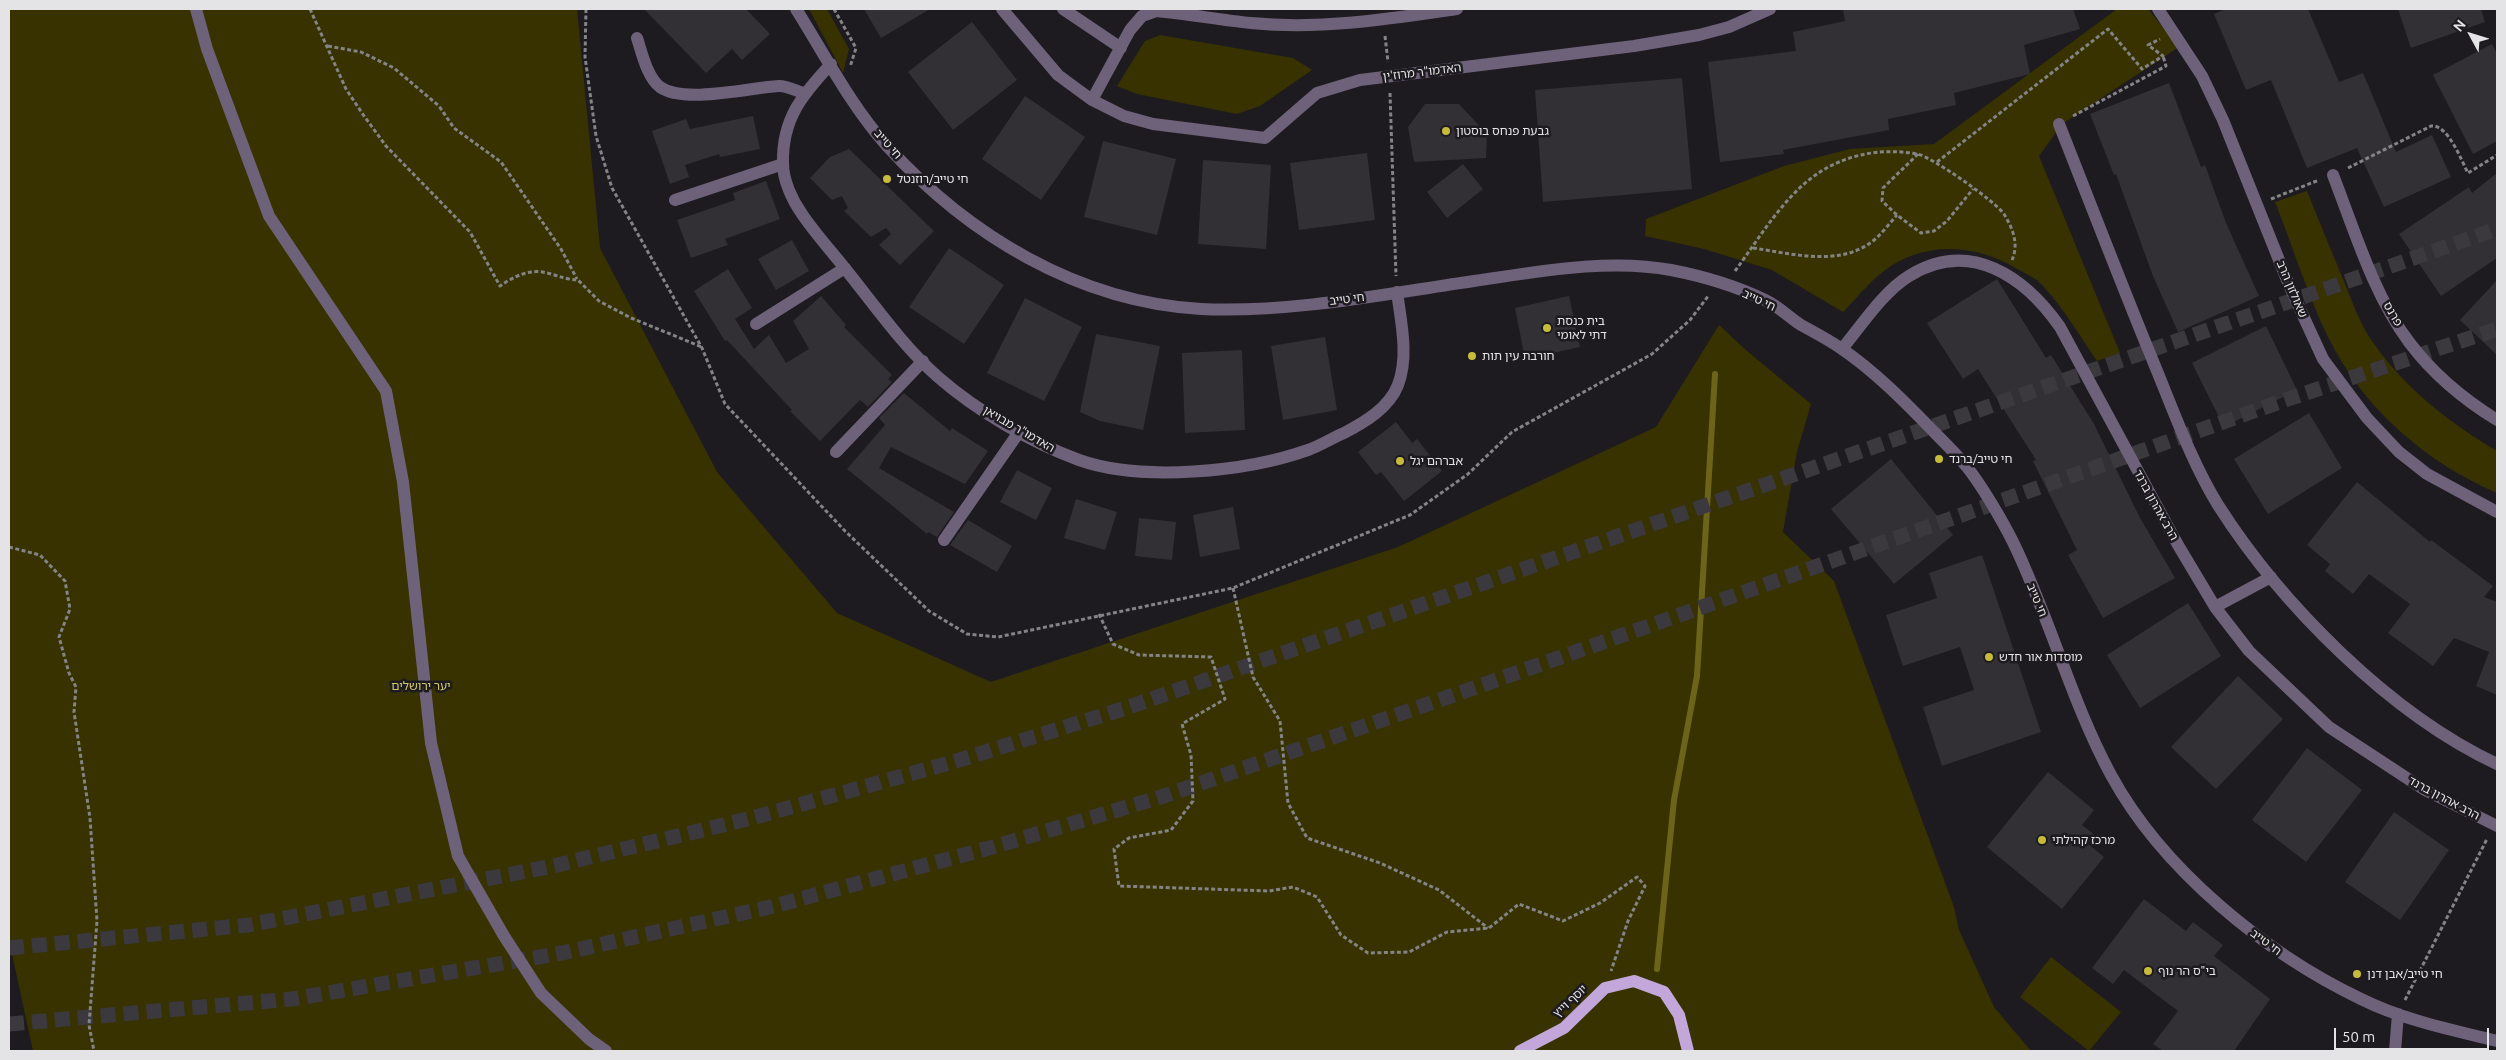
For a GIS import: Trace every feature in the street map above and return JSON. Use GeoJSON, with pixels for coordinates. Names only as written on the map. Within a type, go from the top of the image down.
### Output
{"type":"FeatureCollection","features":[{"type":"Feature","properties":{"kind":"main road","name":"יוסף וייץ"},"geometry":{"type":"LineString","coordinates":[[1520,1051],[1564,1028],[1604,988],[1634,981],[1664,992],[1679,1014],[1688,1051]]}},
{"type":"Feature","properties":{"kind":"street"},"geometry":{"type":"LineString","coordinates":[[196,9],[207,49],[269,216],[386,392],[403,482],[431,743],[458,856],[504,936],[541,993],[589,1039],[606,1051]]}},
{"type":"Feature","properties":{"kind":"street","name":"חי טייב"},"geometry":{"type":"LineString","coordinates":[[796,9],[844,85],[884,143],[923,182],[960,214],[1000,243],[1044,268],[1075,280],[1158,304],[1200,308],[1278,306],[1397,292],[1542,271],[1593,268],[1668,269],[1712,280],[1767,301],[1842,349],[1906,402],[1968,468],[2012,541],[2078,708],[2112,777],[2148,833],[2218,903],[2272,948],[2364,1001],[2398,1014],[2497,1041]]}},
{"type":"Feature","properties":{"kind":"street","name":"האדמו\"ר מרוז'ין"},"geometry":{"type":"LineString","coordinates":[[1002,9],[1058,75],[1092,100],[1124,116],[1153,124],[1265,138],[1318,93],[1360,80],[1680,38],[1729,27],[1755,12],[1770,9]]}},
{"type":"Feature","properties":{"kind":"street"},"geometry":{"type":"LineString","coordinates":[[1063,9],[1121,48]]}},
{"type":"Feature","properties":{"kind":"street"},"geometry":{"type":"LineString","coordinates":[[1092,100],[1130,30],[1142,16],[1156,11],[1251,23],[1340,24],[1383,20],[1457,9]]}},
{"type":"Feature","properties":{"kind":"street","name":"שאולזון הרב"},"geometry":{"type":"LineString","coordinates":[[2158,9],[2174,31],[2206,85],[2289,285],[2323,358],[2367,418],[2399,452],[2427,474],[2497,512]]}},
{"type":"Feature","properties":{"kind":"street"},"geometry":{"type":"LineString","coordinates":[[637,38],[651,76],[660,87],[676,92],[702,95],[780,86],[804,93]]}},
{"type":"Feature","properties":{"kind":"street","name":"האדמו\"ר מבויאן"},"geometry":{"type":"LineString","coordinates":[[831,64],[804,93],[796,106],[785,136],[783,164],[785,180],[801,213],[923,361],[945,382],[1019,432],[1050,449],[1082,461],[1118,468],[1166,472],[1220,469],[1308,450],[1368,421],[1387,402],[1398,387],[1403,368],[1404,345],[1397,292]]}},
{"type":"Feature","properties":{"kind":"street"},"geometry":{"type":"LineString","coordinates":[[2059,124],[2145,342],[2198,466],[2218,504],[2293,605],[2373,680],[2413,713],[2479,756],[2497,764]]}},
{"type":"Feature","properties":{"kind":"street"},"geometry":{"type":"LineString","coordinates":[[675,200],[783,164]]}},
{"type":"Feature","properties":{"kind":"street","name":"פרנס"},"geometry":{"type":"LineString","coordinates":[[2333,175],[2384,300],[2408,341],[2440,377],[2470,404],[2497,420]]}},
{"type":"Feature","properties":{"kind":"street","name":"הרב אהרון ברנד"},"geometry":{"type":"LineString","coordinates":[[1842,349],[1884,299],[1909,276],[1951,261],[1972,260],[1997,269],[2020,283],[2044,305],[2060,328],[2096,397],[2215,607],[2250,651],[2329,727],[2426,790],[2495,825]]}},
{"type":"Feature","properties":{"kind":"street"},"geometry":{"type":"LineString","coordinates":[[756,324],[845,268]]}},
{"type":"Feature","properties":{"kind":"street"},"geometry":{"type":"LineString","coordinates":[[836,452],[923,361]]}},
{"type":"Feature","properties":{"kind":"street"},"geometry":{"type":"LineString","coordinates":[[944,540],[1019,432]]}},
{"type":"Feature","properties":{"kind":"street"},"geometry":{"type":"LineString","coordinates":[[2215,607],[2271,577]]}},
{"type":"Feature","properties":{"kind":"street"},"geometry":{"type":"LineString","coordinates":[[2395,1051],[2398,1014]]}},
{"type":"Feature","properties":{"kind":"path"},"geometry":{"type":"LineString","coordinates":[[310,9],[346,89],[386,146],[470,232],[500,286],[513,277],[529,272],[546,272],[562,279],[578,280]]}},
{"type":"Feature","properties":{"kind":"path"},"geometry":{"type":"LineString","coordinates":[[586,9],[585,57],[596,136],[612,188],[702,348],[725,404],[845,531],[929,611],[967,634],[998,637],[1099,614],[1233,588],[1410,515],[1468,474],[1512,432],[1652,354],[1690,320],[1709,296],[1712,280]]}},
{"type":"Feature","properties":{"kind":"path"},"geometry":{"type":"LineString","coordinates":[[834,9],[856,48],[844,85]]}},
{"type":"Feature","properties":{"kind":"path"},"geometry":{"type":"LineString","coordinates":[[1383,20],[1390,77],[1397,292]]}},
{"type":"Feature","properties":{"kind":"path"},"geometry":{"type":"LineString","coordinates":[[1937,162],[2108,29],[2142,69],[2163,56]]}},
{"type":"Feature","properties":{"kind":"path"},"geometry":{"type":"LineString","coordinates":[[2059,124],[2166,66],[2163,56],[2148,45],[2174,31]]}},
{"type":"Feature","properties":{"kind":"path"},"geometry":{"type":"LineString","coordinates":[[328,46],[360,52],[394,68],[439,106],[454,128],[501,162],[561,249],[578,280],[600,301],[631,318],[702,348]]}},
{"type":"Feature","properties":{"kind":"path"},"geometry":{"type":"LineString","coordinates":[[2257,204],[2333,175],[2431,126],[2436,125],[2445,131],[2468,173],[2497,155]]}},
{"type":"Feature","properties":{"kind":"path"},"geometry":{"type":"LineString","coordinates":[[1725,285],[1793,194],[1812,176],[1837,163],[1865,153],[1918,154],[1937,162],[2002,212],[2012,230],[2016,249],[2006,275]]}},
{"type":"Feature","properties":{"kind":"path"},"geometry":{"type":"LineString","coordinates":[[1918,154],[1883,188],[1882,201],[1921,233],[1934,231],[1947,221],[1973,189]]}},
{"type":"Feature","properties":{"kind":"path"},"geometry":{"type":"LineString","coordinates":[[1752,248],[1815,256],[1844,253],[1867,245],[1897,215]]}},
{"type":"Feature","properties":{"kind":"path"},"geometry":{"type":"LineString","coordinates":[[9,547],[40,555],[65,581],[70,609],[59,637],[69,673],[76,687],[74,712],[90,818],[97,921],[89,1025],[94,1051]]}},
{"type":"Feature","properties":{"kind":"path"},"geometry":{"type":"LineString","coordinates":[[1233,588],[1253,678],[1280,720],[1288,803],[1307,838],[1380,863],[1439,890],[1488,928]]}},
{"type":"Feature","properties":{"kind":"path"},"geometry":{"type":"LineString","coordinates":[[1099,614],[1113,644],[1138,655],[1211,657],[1225,698],[1182,724],[1191,755],[1194,801],[1171,830],[1129,838],[1114,849],[1119,886],[1270,891],[1293,887],[1317,897],[1341,935],[1368,953],[1409,952],[1446,932],[1488,928],[1519,904],[1563,920],[1600,903],[1637,877],[1645,886],[1628,921],[1604,988]]}},
{"type":"Feature","properties":{"kind":"path"},"geometry":{"type":"LineString","coordinates":[[2398,1014],[2495,825]]}},
{"type":"Feature","properties":{"kind":"green space","name":"יער ירושלים"},"geometry":{"type":"Polygon","coordinates":[[[9,9],[577,9],[600,248],[717,472],[837,613],[991,682],[1398,547],[1656,427],[1719,325],[1811,404],[1797,452],[1783,532],[1834,581],[1954,907],[1959,930],[1994,1007],[2031,1051],[33,1051],[9,940],[9,9]]]}},
{"type":"Feature","properties":{"kind":"green space"},"geometry":{"type":"Polygon","coordinates":[[[809,9],[827,9],[849,49],[843,73],[809,9]]]}},
{"type":"Feature","properties":{"kind":"green space"},"geometry":{"type":"Polygon","coordinates":[[[2117,9],[2148,9],[2179,47],[2062,124],[2039,156],[2120,353],[2097,361],[2064,312],[2039,282],[2003,261],[1986,255],[1951,249],[1916,254],[1900,261],[1878,275],[1843,312],[1772,270],[1704,249],[1645,236],[1646,219],[1784,166],[1850,149],[1934,144],[2117,9]]]}},
{"type":"Feature","properties":{"kind":"green space"},"geometry":{"type":"Polygon","coordinates":[[[1160,35],[1293,58],[1312,70],[1260,106],[1237,114],[1137,94],[1117,86],[1145,41],[1160,35]]]}},
{"type":"Feature","properties":{"kind":"green space"},"geometry":{"type":"Polygon","coordinates":[[[2307,191],[2355,310],[2370,338],[2396,372],[2427,402],[2461,428],[2497,451],[2497,493],[2445,466],[2421,449],[2378,409],[2342,363],[2313,304],[2275,202],[2307,191]]]}},
{"type":"Feature","properties":{"kind":"green space"},"geometry":{"type":"Polygon","coordinates":[[[2051,957],[2121,1012],[2089,1051],[2020,997],[2051,957]]]}},
{"type":"Feature","properties":{"kind":"building"},"geometry":{"type":"Polygon","coordinates":[[[644,9],[746,9],[770,34],[742,60],[732,49],[706,73],[644,9]]]}},
{"type":"Feature","properties":{"kind":"building"},"geometry":{"type":"Polygon","coordinates":[[[864,9],[930,9],[881,38],[864,9]]]}},
{"type":"Feature","properties":{"kind":"building"},"geometry":{"type":"Polygon","coordinates":[[[1843,9],[2073,9],[2080,29],[2024,45],[2030,74],[1954,93],[1956,105],[1888,119],[1889,130],[1783,150],[1784,154],[1720,162],[1708,62],[1796,51],[1793,32],[1845,21],[1843,9]]]}},
{"type":"Feature","properties":{"kind":"building"},"geometry":{"type":"Polygon","coordinates":[[[2226,9],[2308,9],[2339,82],[2363,73],[2396,152],[2432,135],[2451,177],[2384,207],[2357,148],[2307,168],[2271,80],[2246,90],[2214,14],[2226,9]]]}},
{"type":"Feature","properties":{"kind":"building"},"geometry":{"type":"Polygon","coordinates":[[[2398,9],[2481,9],[2485,22],[2411,48],[2398,9]]]}},
{"type":"Feature","properties":{"kind":"building"},"geometry":{"type":"Polygon","coordinates":[[[972,22],[1017,80],[953,130],[908,72],[972,22]]]}},
{"type":"Feature","properties":{"kind":"building"},"geometry":{"type":"Polygon","coordinates":[[[2492,44],[2497,54],[2497,141],[2473,154],[2433,75],[2492,44]]]}},
{"type":"Feature","properties":{"kind":"building"},"geometry":{"type":"Polygon","coordinates":[[[1682,78],[1692,189],[1543,202],[1535,90],[1682,78]]]}},
{"type":"Feature","properties":{"kind":"building"},"geometry":{"type":"Polygon","coordinates":[[[2169,83],[2201,167],[2205,165],[2226,223],[2259,296],[2178,332],[2153,276],[2116,174],[2114,175],[2090,114],[2169,83]]]}},
{"type":"Feature","properties":{"kind":"building"},"geometry":{"type":"Polygon","coordinates":[[[1025,96],[1085,137],[1041,200],[982,159],[1025,96]]]}},
{"type":"Feature","properties":{"kind":"building","name":"גבעת פנחס בוסטון"},"geometry":{"type":"Polygon","coordinates":[[[1425,104],[1459,104],[1487,134],[1486,158],[1414,162],[1408,127],[1425,104]]]}},
{"type":"Feature","properties":{"kind":"building"},"geometry":{"type":"Polygon","coordinates":[[[753,116],[760,149],[720,157],[719,154],[685,165],[689,177],[670,184],[652,131],[686,119],[690,129],[753,116]]]}},
{"type":"Feature","properties":{"kind":"building"},"geometry":{"type":"Polygon","coordinates":[[[1103,141],[1176,159],[1157,235],[1084,217],[1103,141]]]}},
{"type":"Feature","properties":{"kind":"building"},"geometry":{"type":"Polygon","coordinates":[[[849,149],[934,231],[900,265],[879,245],[891,234],[886,228],[871,237],[844,211],[848,208],[842,196],[832,200],[810,178],[830,157],[849,149]]]}},
{"type":"Feature","properties":{"kind":"building"},"geometry":{"type":"Polygon","coordinates":[[[1367,153],[1375,220],[1299,230],[1290,163],[1367,153]]]}},
{"type":"Feature","properties":{"kind":"building"},"geometry":{"type":"Polygon","coordinates":[[[1203,160],[1271,165],[1266,249],[1198,244],[1203,160]]]}},
{"type":"Feature","properties":{"kind":"building"},"geometry":{"type":"Polygon","coordinates":[[[1463,164],[1483,189],[1447,218],[1427,192],[1463,164]]]}},
{"type":"Feature","properties":{"kind":"building"},"geometry":{"type":"Polygon","coordinates":[[[2497,173],[2497,258],[2441,296],[2399,234],[2469,187],[2472,193],[2497,173]]]}},
{"type":"Feature","properties":{"kind":"building"},"geometry":{"type":"Polygon","coordinates":[[[766,181],[780,219],[725,239],[728,245],[691,258],[677,220],[735,200],[733,193],[766,181]]]}},
{"type":"Feature","properties":{"kind":"building"},"geometry":{"type":"Polygon","coordinates":[[[792,240],[809,271],[776,290],[758,259],[792,240]]]}},
{"type":"Feature","properties":{"kind":"building"},"geometry":{"type":"Polygon","coordinates":[[[949,248],[1004,285],[964,344],[909,307],[949,248]]]}},
{"type":"Feature","properties":{"kind":"building"},"geometry":{"type":"Polygon","coordinates":[[[728,269],[752,308],[735,319],[754,349],[769,335],[786,363],[809,349],[793,321],[821,296],[846,325],[844,327],[892,375],[888,379],[892,382],[868,407],[860,400],[820,441],[790,411],[792,410],[727,340],[725,341],[694,291],[728,269]]]}},
{"type":"Feature","properties":{"kind":"building"},"geometry":{"type":"Polygon","coordinates":[[[1997,279],[2046,358],[2051,355],[2094,424],[2139,516],[2175,578],[2103,618],[2068,555],[2077,550],[2033,461],[2036,460],[1978,369],[1963,379],[1927,323],[1997,279]]]}},
{"type":"Feature","properties":{"kind":"building"},"geometry":{"type":"Polygon","coordinates":[[[2497,280],[2497,355],[2460,320],[2497,280]]]}},
{"type":"Feature","properties":{"kind":"building","name":"בית כנסת דתי לאומי"},"geometry":{"type":"Polygon","coordinates":[[[1569,296],[1580,347],[1525,359],[1515,308],[1569,296]]]}},
{"type":"Feature","properties":{"kind":"building"},"geometry":{"type":"Polygon","coordinates":[[[1025,298],[1082,327],[1044,401],[987,373],[1025,298]]]}},
{"type":"Feature","properties":{"kind":"building"},"geometry":{"type":"Polygon","coordinates":[[[2266,326],[2297,390],[2224,427],[2192,363],[2266,326]]]}},
{"type":"Feature","properties":{"kind":"building"},"geometry":{"type":"Polygon","coordinates":[[[1096,334],[1160,346],[1143,430],[1100,421],[1080,412],[1096,334]]]}},
{"type":"Feature","properties":{"kind":"building"},"geometry":{"type":"Polygon","coordinates":[[[1325,337],[1337,410],[1283,420],[1271,346],[1325,337]]]}},
{"type":"Feature","properties":{"kind":"building"},"geometry":{"type":"Polygon","coordinates":[[[1242,350],[1245,430],[1185,433],[1182,353],[1242,350]]]}},
{"type":"Feature","properties":{"kind":"building"},"geometry":{"type":"Polygon","coordinates":[[[904,393],[950,431],[952,428],[988,451],[965,484],[891,447],[879,468],[954,512],[937,537],[928,532],[927,534],[847,469],[885,425],[879,418],[904,393]]]}},
{"type":"Feature","properties":{"kind":"building"},"geometry":{"type":"Polygon","coordinates":[[[2309,413],[2342,468],[2268,514],[2234,459],[2309,413]]]}},
{"type":"Feature","properties":{"kind":"building","name":"אברהם יגל"},"geometry":{"type":"Polygon","coordinates":[[[1396,422],[1412,443],[1417,439],[1442,471],[1404,501],[1381,472],[1376,475],[1358,452],[1396,422]]]}},
{"type":"Feature","properties":{"kind":"building"},"geometry":{"type":"Polygon","coordinates":[[[1891,459],[1953,535],[1894,584],[1831,509],[1891,459]]]}},
{"type":"Feature","properties":{"kind":"building"},"geometry":{"type":"Polygon","coordinates":[[[1017,470],[1052,488],[1036,520],[1000,502],[1017,470]]]}},
{"type":"Feature","properties":{"kind":"building"},"geometry":{"type":"Polygon","coordinates":[[[2357,482],[2430,542],[2431,540],[2493,586],[2484,597],[2497,602],[2497,695],[2476,686],[2489,652],[2454,638],[2433,666],[2388,633],[2410,604],[2369,574],[2353,594],[2325,571],[2330,564],[2307,545],[2357,482]]]}},
{"type":"Feature","properties":{"kind":"building"},"geometry":{"type":"Polygon","coordinates":[[[1076,499],[1117,512],[1105,550],[1064,538],[1076,499]]]}},
{"type":"Feature","properties":{"kind":"building"},"geometry":{"type":"Polygon","coordinates":[[[1233,507],[1240,549],[1200,557],[1193,515],[1233,507]]]}},
{"type":"Feature","properties":{"kind":"building"},"geometry":{"type":"Polygon","coordinates":[[[1139,518],[1176,522],[1172,560],[1135,556],[1139,518]]]}},
{"type":"Feature","properties":{"kind":"building"},"geometry":{"type":"Polygon","coordinates":[[[968,520],[1012,546],[997,572],[950,545],[968,520]]]}},
{"type":"Feature","properties":{"kind":"building","name":"מוסדות אור חדש"},"geometry":{"type":"Polygon","coordinates":[[[1982,555],[2041,732],[1942,766],[1923,707],[1974,690],[1960,647],[1903,666],[1886,615],[1937,598],[1929,573],[1982,555]]]}},
{"type":"Feature","properties":{"kind":"building"},"geometry":{"type":"Polygon","coordinates":[[[2188,603],[2221,656],[2140,708],[2107,655],[2188,603]]]}},
{"type":"Feature","properties":{"kind":"building"},"geometry":{"type":"Polygon","coordinates":[[[2238,676],[2283,719],[2216,789],[2171,747],[2238,676]]]}},
{"type":"Feature","properties":{"kind":"building"},"geometry":{"type":"Polygon","coordinates":[[[2307,748],[2362,790],[2306,862],[2252,820],[2307,748]]]}},
{"type":"Feature","properties":{"kind":"building","name":"מרכז קהילתי"},"geometry":{"type":"Polygon","coordinates":[[[2048,772],[2094,810],[2082,825],[2095,835],[2088,844],[2104,857],[2062,909],[1987,847],[2048,772]]]}},
{"type":"Feature","properties":{"kind":"building"},"geometry":{"type":"Polygon","coordinates":[[[2394,812],[2449,850],[2400,920],[2345,882],[2394,812]]]}},
{"type":"Feature","properties":{"kind":"building"},"geometry":{"type":"Polygon","coordinates":[[[2144,899],[2186,931],[2193,922],[2223,945],[2214,956],[2270,999],[2234,1051],[2163,1051],[2153,1044],[2178,1011],[2124,970],[2113,984],[2092,968],[2144,899]]]}},
{"type":"Feature","properties":{"kind":"waterway"},"geometry":{"type":"LineString","coordinates":[[1657,969],[1674,800],[1697,676],[1715,374]]}},
{"type":"Feature","properties":{"kind":"tunnel"},"geometry":{"type":"LineString","coordinates":[[9,948],[249,925],[553,866],[752,818],[953,762],[1126,708],[2497,229]]}},
{"type":"Feature","properties":{"kind":"tunnel"},"geometry":{"type":"LineString","coordinates":[[9,1024],[292,999],[562,953],[770,907],[993,847],[1164,796],[2288,399],[2497,329]]}},
{"type":"Feature","properties":{"kind":"place","name":"גבעת פנחס בוסטון"},"geometry":{"type":"Point","coordinates":[1446,131]}},
{"type":"Feature","properties":{"kind":"place","name":"חי טייב/רוזנטל"},"geometry":{"type":"Point","coordinates":[887,179]}},
{"type":"Feature","properties":{"kind":"place","name":"בית כנסת דתי לאומי"},"geometry":{"type":"Point","coordinates":[1547,328]}},
{"type":"Feature","properties":{"kind":"place","name":"חורבת עין תות"},"geometry":{"type":"Point","coordinates":[1472,356]}},
{"type":"Feature","properties":{"kind":"place","name":"חי טייב/ברנד"},"geometry":{"type":"Point","coordinates":[1939,459]}},
{"type":"Feature","properties":{"kind":"place","name":"אברהם יגל"},"geometry":{"type":"Point","coordinates":[1400,461]}},
{"type":"Feature","properties":{"kind":"place","name":"מוסדות אור חדש"},"geometry":{"type":"Point","coordinates":[1989,657]}},
{"type":"Feature","properties":{"kind":"place","name":"מרכז קהילתי"},"geometry":{"type":"Point","coordinates":[2042,840]}},
{"type":"Feature","properties":{"kind":"place","name":"בי\"ס הר נוף"},"geometry":{"type":"Point","coordinates":[2148,971]}},
{"type":"Feature","properties":{"kind":"place","name":"חי טייב/אבן דנן"},"geometry":{"type":"Point","coordinates":[2357,974]}}]}
